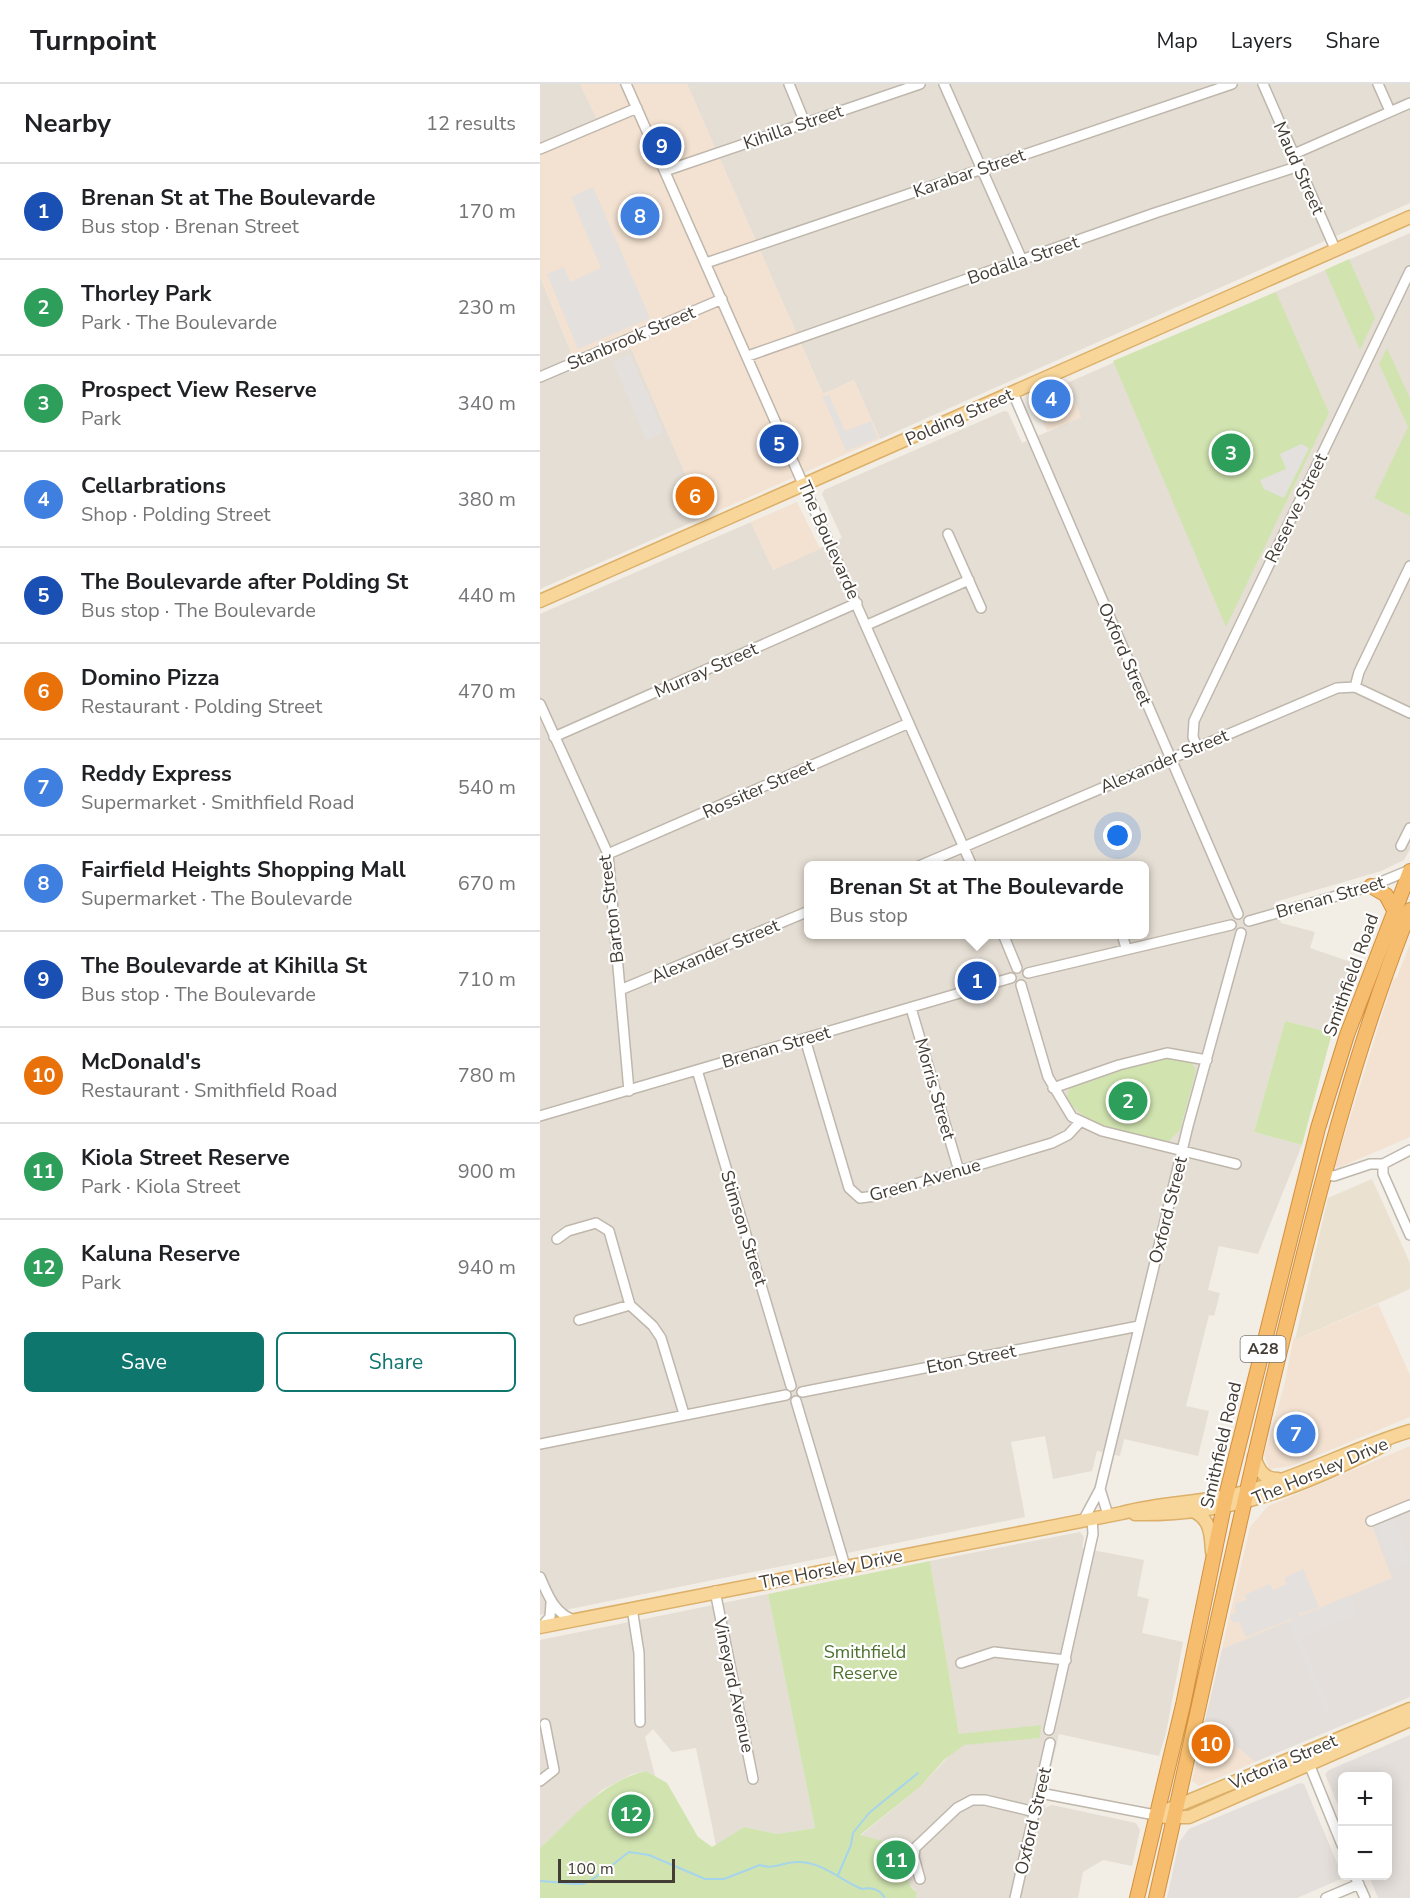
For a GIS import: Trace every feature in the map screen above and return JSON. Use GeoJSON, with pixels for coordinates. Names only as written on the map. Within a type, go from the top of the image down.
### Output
{"type":"FeatureCollection","features":[{"type":"Feature","properties":{"kind":"highway","name":"Smithfield Road"},"geometry":{"type":"LineString","coordinates":[[1137,1898],[1183,1705],[1225,1502],[1318,1128],[1347,1035],[1410,871]]}},
{"type":"Feature","properties":{"kind":"highway"},"geometry":{"type":"LineString","coordinates":[[1371,886],[1386,895],[1394,910]]}},
{"type":"Feature","properties":{"kind":"highway","name":"Smithfield Road"},"geometry":{"type":"LineString","coordinates":[[1156,1898],[1244,1498],[1323,1174],[1356,1058],[1410,910]]}},
{"type":"Feature","properties":{"kind":"highway"},"geometry":{"type":"LineString","coordinates":[[1397,962],[1410,929]]}},
{"type":"Feature","properties":{"kind":"main road","name":"Polding Street"},"geometry":{"type":"LineString","coordinates":[[540,601],[1410,217]]}},
{"type":"Feature","properties":{"kind":"main road","name":"The Horsley Drive"},"geometry":{"type":"LineString","coordinates":[[1244,1498],[1282,1479],[1366,1444],[1410,1432]]}},
{"type":"Feature","properties":{"kind":"main road","name":"The Horsley Drive"},"geometry":{"type":"LineString","coordinates":[[1122,1513],[1195,1512],[1225,1502],[1288,1488],[1410,1432]]}},
{"type":"Feature","properties":{"kind":"main road"},"geometry":{"type":"LineString","coordinates":[[1254,1457],[1266,1477],[1282,1479]]}},
{"type":"Feature","properties":{"kind":"main road","name":"The Horsley Drive"},"geometry":{"type":"LineString","coordinates":[[541,1626],[1122,1513],[1156,1504],[1225,1502]]}},
{"type":"Feature","properties":{"kind":"main road"},"geometry":{"type":"LineString","coordinates":[[1195,1512],[1203,1518],[1210,1529],[1213,1565]]}},
{"type":"Feature","properties":{"kind":"main road","name":"Victoria Street"},"geometry":{"type":"LineString","coordinates":[[1307,1759],[1410,1709]]}},
{"type":"Feature","properties":{"kind":"main road","name":"Victoria Street"},"geometry":{"type":"LineString","coordinates":[[1155,1815],[1175,1813],[1410,1720]]}},
{"type":"Feature","properties":{"kind":"street","name":"The Boulevarde"},"geometry":{"type":"LineString","coordinates":[[626,84],[970,861]]}},
{"type":"Feature","properties":{"kind":"street"},"geometry":{"type":"LineString","coordinates":[[789,84],[805,123]]}},
{"type":"Feature","properties":{"kind":"street","name":"Kihilla Street"},"geometry":{"type":"LineString","coordinates":[[665,171],[920,84]]}},
{"type":"Feature","properties":{"kind":"street"},"geometry":{"type":"LineString","coordinates":[[944,84],[1022,260]]}},
{"type":"Feature","properties":{"kind":"street","name":"Karabar Street"},"geometry":{"type":"LineString","coordinates":[[706,263],[1232,84]]}},
{"type":"Feature","properties":{"kind":"street","name":"Maud Street"},"geometry":{"type":"LineString","coordinates":[[1263,84],[1336,251]]}},
{"type":"Feature","properties":{"kind":"street"},"geometry":{"type":"LineString","coordinates":[[1378,84],[1390,111]]}},
{"type":"Feature","properties":{"kind":"street"},"geometry":{"type":"LineString","coordinates":[[1294,154],[1410,102]]}},
{"type":"Feature","properties":{"kind":"street"},"geometry":{"type":"LineString","coordinates":[[540,149],[637,108]]}},
{"type":"Feature","properties":{"kind":"street","name":"Bodalla Street"},"geometry":{"type":"LineString","coordinates":[[748,356],[1299,166]]}},
{"type":"Feature","properties":{"kind":"street","name":"Reserve Street"},"geometry":{"type":"LineString","coordinates":[[1197,747],[1192,729],[1194,721],[1410,271]]}},
{"type":"Feature","properties":{"kind":"street","name":"Stanbrook Street"},"geometry":{"type":"LineString","coordinates":[[540,377],[722,300]]}},
{"type":"Feature","properties":{"kind":"street","name":"Oxford Street"},"geometry":{"type":"LineString","coordinates":[[1013,393],[1238,914]]}},
{"type":"Feature","properties":{"kind":"street"},"geometry":{"type":"LineString","coordinates":[[948,534],[981,608]]}},
{"type":"Feature","properties":{"kind":"street"},"geometry":{"type":"LineString","coordinates":[[1410,566],[1359,672],[1355,687],[1410,713]]}},
{"type":"Feature","properties":{"kind":"street"},"geometry":{"type":"LineString","coordinates":[[867,626],[969,580]]}},
{"type":"Feature","properties":{"kind":"street","name":"Murray Street"},"geometry":{"type":"LineString","coordinates":[[554,736],[857,603]]}},
{"type":"Feature","properties":{"kind":"street","name":"Alexander Street"},"geometry":{"type":"LineString","coordinates":[[931,861],[1337,688],[1355,687]]}},
{"type":"Feature","properties":{"kind":"street","name":"Barton Street"},"geometry":{"type":"LineString","coordinates":[[540,704],[608,854],[629,1091]]}},
{"type":"Feature","properties":{"kind":"street","name":"Rossiter Street"},"geometry":{"type":"LineString","coordinates":[[608,854],[909,723]]}},
{"type":"Feature","properties":{"kind":"street"},"geometry":{"type":"LineString","coordinates":[[1401,846],[1410,828]]}},
{"type":"Feature","properties":{"kind":"street","name":"Brenan Street"},"geometry":{"type":"LineString","coordinates":[[1249,921],[1371,886],[1410,871]]}},
{"type":"Feature","properties":{"kind":"street","name":"Alexander Street"},"geometry":{"type":"LineString","coordinates":[[620,990],[804,913]]}},
{"type":"Feature","properties":{"kind":"street"},"geometry":{"type":"LineString","coordinates":[[1238,914],[1243,915],[1249,921],[1246,930],[1241,933],[1235,932],[1230,925],[1233,917],[1238,914]]}},
{"type":"Feature","properties":{"kind":"street"},"geometry":{"type":"LineString","coordinates":[[1028,974],[1126,948],[1230,925]]}},
{"type":"Feature","properties":{"kind":"street","name":"Oxford Street"},"geometry":{"type":"LineString","coordinates":[[1049,1730],[1093,1534],[1088,1518],[1100,1489],[1182,1151],[1241,933]]}},
{"type":"Feature","properties":{"kind":"street"},"geometry":{"type":"LineString","coordinates":[[1005,939],[1017,968]]}},
{"type":"Feature","properties":{"kind":"street"},"geometry":{"type":"LineString","coordinates":[[1123,939],[1126,948]]}},
{"type":"Feature","properties":{"kind":"street"},"geometry":{"type":"LineString","coordinates":[[1017,968],[1023,968],[1028,974],[1026,982],[1021,985],[1014,983],[1011,978],[1011,973],[1017,968]]}},
{"type":"Feature","properties":{"kind":"street","name":"Brenan Street"},"geometry":{"type":"LineString","coordinates":[[540,1116],[1011,978]]}},
{"type":"Feature","properties":{"kind":"street"},"geometry":{"type":"LineString","coordinates":[[1021,985],[1053,1088],[1067,1112],[1080,1122],[1102,1131],[1236,1164]]}},
{"type":"Feature","properties":{"kind":"street","name":"Morris Street"},"geometry":{"type":"LineString","coordinates":[[911,1008],[959,1171]]}},
{"type":"Feature","properties":{"kind":"street","name":"Green Avenue"},"geometry":{"type":"LineString","coordinates":[[805,1038],[849,1188],[854,1195],[866,1198],[1052,1143],[1068,1135],[1080,1122]]}},
{"type":"Feature","properties":{"kind":"street"},"geometry":{"type":"LineString","coordinates":[[1053,1088],[1119,1065],[1167,1053],[1207,1060]]}},
{"type":"Feature","properties":{"kind":"street","name":"Stimson Street"},"geometry":{"type":"LineString","coordinates":[[697,1071],[791,1386]]}},
{"type":"Feature","properties":{"kind":"street"},"geometry":{"type":"LineString","coordinates":[[1323,1174],[1346,1174],[1370,1164],[1383,1164],[1410,1150]]}},
{"type":"Feature","properties":{"kind":"street"},"geometry":{"type":"LineString","coordinates":[[1383,1164],[1383,1174],[1410,1235]]}},
{"type":"Feature","properties":{"kind":"street"},"geometry":{"type":"LineString","coordinates":[[557,1239],[568,1231],[596,1223],[606,1228],[630,1305],[662,1338],[684,1414]]}},
{"type":"Feature","properties":{"kind":"street"},"geometry":{"type":"LineString","coordinates":[[579,1320],[630,1305]]}},
{"type":"Feature","properties":{"kind":"street","name":"Eton Street"},"geometry":{"type":"LineString","coordinates":[[802,1392],[1139,1326]]}},
{"type":"Feature","properties":{"kind":"street"},"geometry":{"type":"LineString","coordinates":[[786,1395],[786,1390],[791,1386],[802,1392],[801,1398],[796,1401]]}},
{"type":"Feature","properties":{"kind":"street"},"geometry":{"type":"LineString","coordinates":[[540,1444],[786,1395],[796,1401],[845,1566]]}},
{"type":"Feature","properties":{"kind":"street"},"geometry":{"type":"LineString","coordinates":[[1100,1489],[1108,1515]]}},
{"type":"Feature","properties":{"kind":"street"},"geometry":{"type":"LineString","coordinates":[[1371,1521],[1410,1505]]}},
{"type":"Feature","properties":{"kind":"street"},"geometry":{"type":"LineString","coordinates":[[540,1577],[551,1603],[566,1617],[574,1620]]}},
{"type":"Feature","properties":{"kind":"street","name":"Vineyard Avenue"},"geometry":{"type":"LineString","coordinates":[[715,1592],[753,1779]]}},
{"type":"Feature","properties":{"kind":"street"},"geometry":{"type":"LineString","coordinates":[[541,1626],[550,1617],[551,1603]]}},
{"type":"Feature","properties":{"kind":"street"},"geometry":{"type":"LineString","coordinates":[[632,1608],[639,1653],[640,1722]]}},
{"type":"Feature","properties":{"kind":"street"},"geometry":{"type":"LineString","coordinates":[[961,1663],[994,1652],[1066,1660]]}},
{"type":"Feature","properties":{"kind":"street"},"geometry":{"type":"LineString","coordinates":[[540,1781],[554,1770],[544,1724]]}},
{"type":"Feature","properties":{"kind":"street","name":"Oxford Street"},"geometry":{"type":"LineString","coordinates":[[1015,1898],[1050,1743]]}},
{"type":"Feature","properties":{"kind":"street"},"geometry":{"type":"LineString","coordinates":[[1307,1759],[1338,1835]]}},
{"type":"Feature","properties":{"kind":"street","name":"Victoria Street"},"geometry":{"type":"LineString","coordinates":[[1040,1793],[1155,1815]]}},
{"type":"Feature","properties":{"kind":"street"},"geometry":{"type":"LineString","coordinates":[[920,1879],[914,1857],[915,1848],[961,1806],[980,1800],[1035,1812]]}},
{"type":"Feature","properties":{"kind":"street"},"geometry":{"type":"LineString","coordinates":[[1326,1898],[1357,1880],[1365,1898]]}},
{"type":"Feature","properties":{"kind":"shaded area"},"geometry":{"type":"Polygon","coordinates":[[[540,84],[580,84],[601,127],[540,154],[540,84]]]}},
{"type":"Feature","properties":{"kind":"shaded area"},"geometry":{"type":"Polygon","coordinates":[[[580,84],[687,84],[823,394],[854,380],[880,439],[704,517],[631,348],[578,369],[540,277],[540,154],[601,127],[580,84]]]}},
{"type":"Feature","properties":{"kind":"shaded area"},"geometry":{"type":"Polygon","coordinates":[[[687,84],[1410,84],[1410,203],[880,439],[854,380],[823,394],[687,84]]]}},
{"type":"Feature","properties":{"kind":"shaded area"},"geometry":{"type":"Polygon","coordinates":[[[593,187],[650,318],[578,349],[547,274],[564,267],[570,282],[601,268],[571,197],[593,187]]]}},
{"type":"Feature","properties":{"kind":"shaded area"},"geometry":{"type":"Polygon","coordinates":[[[1410,233],[1410,849],[1404,860],[1381,871],[1275,902],[1281,923],[1315,932],[1310,948],[1354,963],[1332,1033],[1285,1021],[1254,1132],[1302,1145],[1258,1254],[1219,1246],[1208,1290],[1220,1293],[1214,1316],[1209,1315],[1186,1406],[1209,1411],[1198,1456],[1124,1439],[1120,1456],[1097,1451],[1092,1471],[1053,1479],[1045,1436],[1011,1442],[1025,1517],[540,1615],[540,614],[751,522],[773,570],[842,538],[822,494],[824,490],[1004,411],[1008,412],[1022,443],[1081,417],[1067,383],[1410,233]]]}},
{"type":"Feature","properties":{"kind":"shaded area"},"geometry":{"type":"Polygon","coordinates":[[[540,277],[578,369],[631,348],[704,517],[540,589],[540,277]]]}},
{"type":"Feature","properties":{"kind":"shaded area"},"geometry":{"type":"Polygon","coordinates":[[[630,354],[664,432],[646,440],[613,362],[630,354]]]}},
{"type":"Feature","properties":{"kind":"shaded area"},"geometry":{"type":"Polygon","coordinates":[[[1066,382],[1081,417],[1047,431],[1032,397],[1066,382]]]}},
{"type":"Feature","properties":{"kind":"shaded area"},"geometry":{"type":"Polygon","coordinates":[[[829,395],[845,431],[871,421],[878,438],[846,451],[823,397],[829,395]]]}},
{"type":"Feature","properties":{"kind":"shaded area"},"geometry":{"type":"Polygon","coordinates":[[[1301,444],[1309,448],[1284,498],[1264,489],[1260,480],[1286,469],[1280,454],[1301,444]]]}},
{"type":"Feature","properties":{"kind":"shaded area"},"geometry":{"type":"Polygon","coordinates":[[[797,502],[820,549],[773,570],[751,522],[797,502]]]}},
{"type":"Feature","properties":{"kind":"shaded area"},"geometry":{"type":"Polygon","coordinates":[[[1410,944],[1410,1137],[1338,1168],[1335,1166],[1393,980],[1397,977],[1410,944]]]}},
{"type":"Feature","properties":{"kind":"shaded area"},"geometry":{"type":"Polygon","coordinates":[[[1372,1179],[1410,1263],[1410,1289],[1295,1340],[1328,1198],[1372,1179]]]}},
{"type":"Feature","properties":{"kind":"shaded area"},"geometry":{"type":"Polygon","coordinates":[[[1378,1304],[1410,1375],[1410,1417],[1291,1466],[1269,1469],[1264,1455],[1284,1386],[1294,1336],[1296,1340],[1378,1304]]]}},
{"type":"Feature","properties":{"kind":"shaded area"},"geometry":{"type":"Polygon","coordinates":[[[1410,1446],[1410,1510],[1372,1527],[1393,1578],[1222,1649],[1250,1527],[1268,1506],[1410,1446]]]}},
{"type":"Feature","properties":{"kind":"shaded area"},"geometry":{"type":"Polygon","coordinates":[[[1410,1510],[1410,1697],[1255,1762],[1205,1720],[1222,1649],[1392,1578],[1372,1526],[1410,1510]]]}},
{"type":"Feature","properties":{"kind":"shaded area"},"geometry":{"type":"Polygon","coordinates":[[[1393,1517],[1410,1558],[1410,1564],[1394,1571],[1375,1525],[1393,1517]]]}},
{"type":"Feature","properties":{"kind":"shaded area"},"geometry":{"type":"Polygon","coordinates":[[[1080,1532],[1084,1537],[1082,1548],[1144,1560],[1137,1596],[1149,1599],[1142,1633],[1183,1642],[1166,1733],[1159,1756],[1059,1734],[1048,1780],[1045,1808],[1052,1805],[1136,1823],[1140,1830],[1132,1866],[1103,1860],[1083,1872],[1078,1898],[916,1898],[917,1892],[907,1883],[905,1852],[860,1836],[920,1787],[950,1755],[959,1734],[930,1561],[1080,1532]]]}},
{"type":"Feature","properties":{"kind":"shaded area"},"geometry":{"type":"Polygon","coordinates":[[[1303,1569],[1319,1607],[1300,1614],[1297,1610],[1302,1622],[1300,1616],[1351,1595],[1358,1614],[1301,1638],[1332,1713],[1326,1716],[1288,1623],[1293,1621],[1290,1614],[1291,1619],[1246,1637],[1239,1621],[1233,1623],[1230,1615],[1236,1613],[1235,1603],[1247,1600],[1245,1595],[1270,1584],[1273,1590],[1287,1584],[1284,1578],[1303,1569]]]}},
{"type":"Feature","properties":{"kind":"shaded area"},"geometry":{"type":"Polygon","coordinates":[[[768,1594],[815,1828],[777,1834],[744,1827],[716,1845],[696,1748],[672,1752],[653,1729],[645,1737],[655,1776],[646,1771],[632,1774],[602,1790],[540,1848],[540,1640],[768,1594]]]}},
{"type":"Feature","properties":{"kind":"shaded area"},"geometry":{"type":"Polygon","coordinates":[[[1205,1720],[1255,1762],[1199,1786],[1192,1781],[1205,1720]]]}},
{"type":"Feature","properties":{"kind":"shaded area"},"geometry":{"type":"Polygon","coordinates":[[[1410,1735],[1410,1898],[1378,1898],[1371,1880],[1392,1880],[1392,1772],[1338,1772],[1338,1805],[1325,1774],[1329,1770],[1410,1735]]]}},
{"type":"Feature","properties":{"kind":"shaded area"},"geometry":{"type":"Polygon","coordinates":[[[1300,1783],[1304,1784],[1338,1865],[1339,1880],[1297,1898],[1167,1898],[1179,1842],[1189,1829],[1300,1783]]]}},
{"type":"Feature","properties":{"kind":"green space"},"geometry":{"type":"Polygon","coordinates":[[[1349,259],[1375,318],[1360,350],[1325,270],[1349,259]]]}},
{"type":"Feature","properties":{"kind":"green space"},"geometry":{"type":"Polygon","coordinates":[[[1276,292],[1329,413],[1226,627],[1113,361],[1276,292]]]}},
{"type":"Feature","properties":{"kind":"green space"},"geometry":{"type":"Polygon","coordinates":[[[1387,348],[1410,398],[1410,516],[1374,498],[1408,427],[1379,364],[1387,348]]]}},
{"type":"Feature","properties":{"kind":"green space"},"geometry":{"type":"Polygon","coordinates":[[[1285,1021],[1332,1033],[1302,1145],[1254,1132],[1285,1021]]]}},
{"type":"Feature","properties":{"kind":"green space"},"geometry":{"type":"Polygon","coordinates":[[[1167,1058],[1188,1061],[1192,1063],[1196,1071],[1180,1130],[1169,1141],[1142,1138],[1112,1130],[1085,1117],[1066,1098],[1071,1086],[1084,1079],[1167,1058]]]}},
{"type":"Feature","properties":{"kind":"green space","name":"Smithfield Reserve"},"geometry":{"type":"Polygon","coordinates":[[[930,1561],[959,1734],[1041,1725],[1040,1738],[964,1745],[944,1760],[920,1787],[860,1835],[906,1847],[907,1879],[917,1892],[916,1898],[540,1898],[540,1848],[588,1802],[615,1783],[646,1771],[667,1783],[698,1837],[712,1847],[744,1827],[777,1834],[815,1828],[768,1594],[930,1561]]]}},
{"type":"Feature","properties":{"kind":"waterway"},"geometry":{"type":"LineString","coordinates":[[838,1875],[851,1845],[853,1833],[869,1813],[918,1773]]}},
{"type":"Feature","properties":{"kind":"waterway"},"geometry":{"type":"LineString","coordinates":[[540,1881],[583,1884],[629,1852],[649,1855],[705,1879],[724,1879],[760,1865],[770,1867],[792,1862],[806,1863],[823,1868],[854,1886],[862,1889],[875,1889],[885,1898]]}},
{"type":"Feature","properties":{"kind":"place","name":"The Boulevarde at Kihilla St"},"geometry":{"type":"Point","coordinates":[662,146]}},
{"type":"Feature","properties":{"kind":"place","name":"Fairfield Heights Shopping Mall"},"geometry":{"type":"Point","coordinates":[640,216]}},
{"type":"Feature","properties":{"kind":"place","name":"Cellarbrations"},"geometry":{"type":"Point","coordinates":[1051,399]}},
{"type":"Feature","properties":{"kind":"place","name":"The Boulevarde after Polding St"},"geometry":{"type":"Point","coordinates":[779,444]}},
{"type":"Feature","properties":{"kind":"place","name":"Prospect View Reserve"},"geometry":{"type":"Point","coordinates":[1231,453]}},
{"type":"Feature","properties":{"kind":"place","name":"Domino Pizza"},"geometry":{"type":"Point","coordinates":[695,496]}},
{"type":"Feature","properties":{"kind":"place","name":"Brenan St at The Boulevarde"},"geometry":{"type":"Point","coordinates":[977,981]}},
{"type":"Feature","properties":{"kind":"place","name":"Thorley Park"},"geometry":{"type":"Point","coordinates":[1128,1101]}},
{"type":"Feature","properties":{"kind":"place","name":"Reddy Express"},"geometry":{"type":"Point","coordinates":[1296,1434]}},
{"type":"Feature","properties":{"kind":"place","name":"McDonald's"},"geometry":{"type":"Point","coordinates":[1211,1744]}},
{"type":"Feature","properties":{"kind":"place","name":"Kaluna Reserve"},"geometry":{"type":"Point","coordinates":[631,1814]}},
{"type":"Feature","properties":{"kind":"place","name":"Kiola Street Reserve"},"geometry":{"type":"Point","coordinates":[896,1860]}}]}
